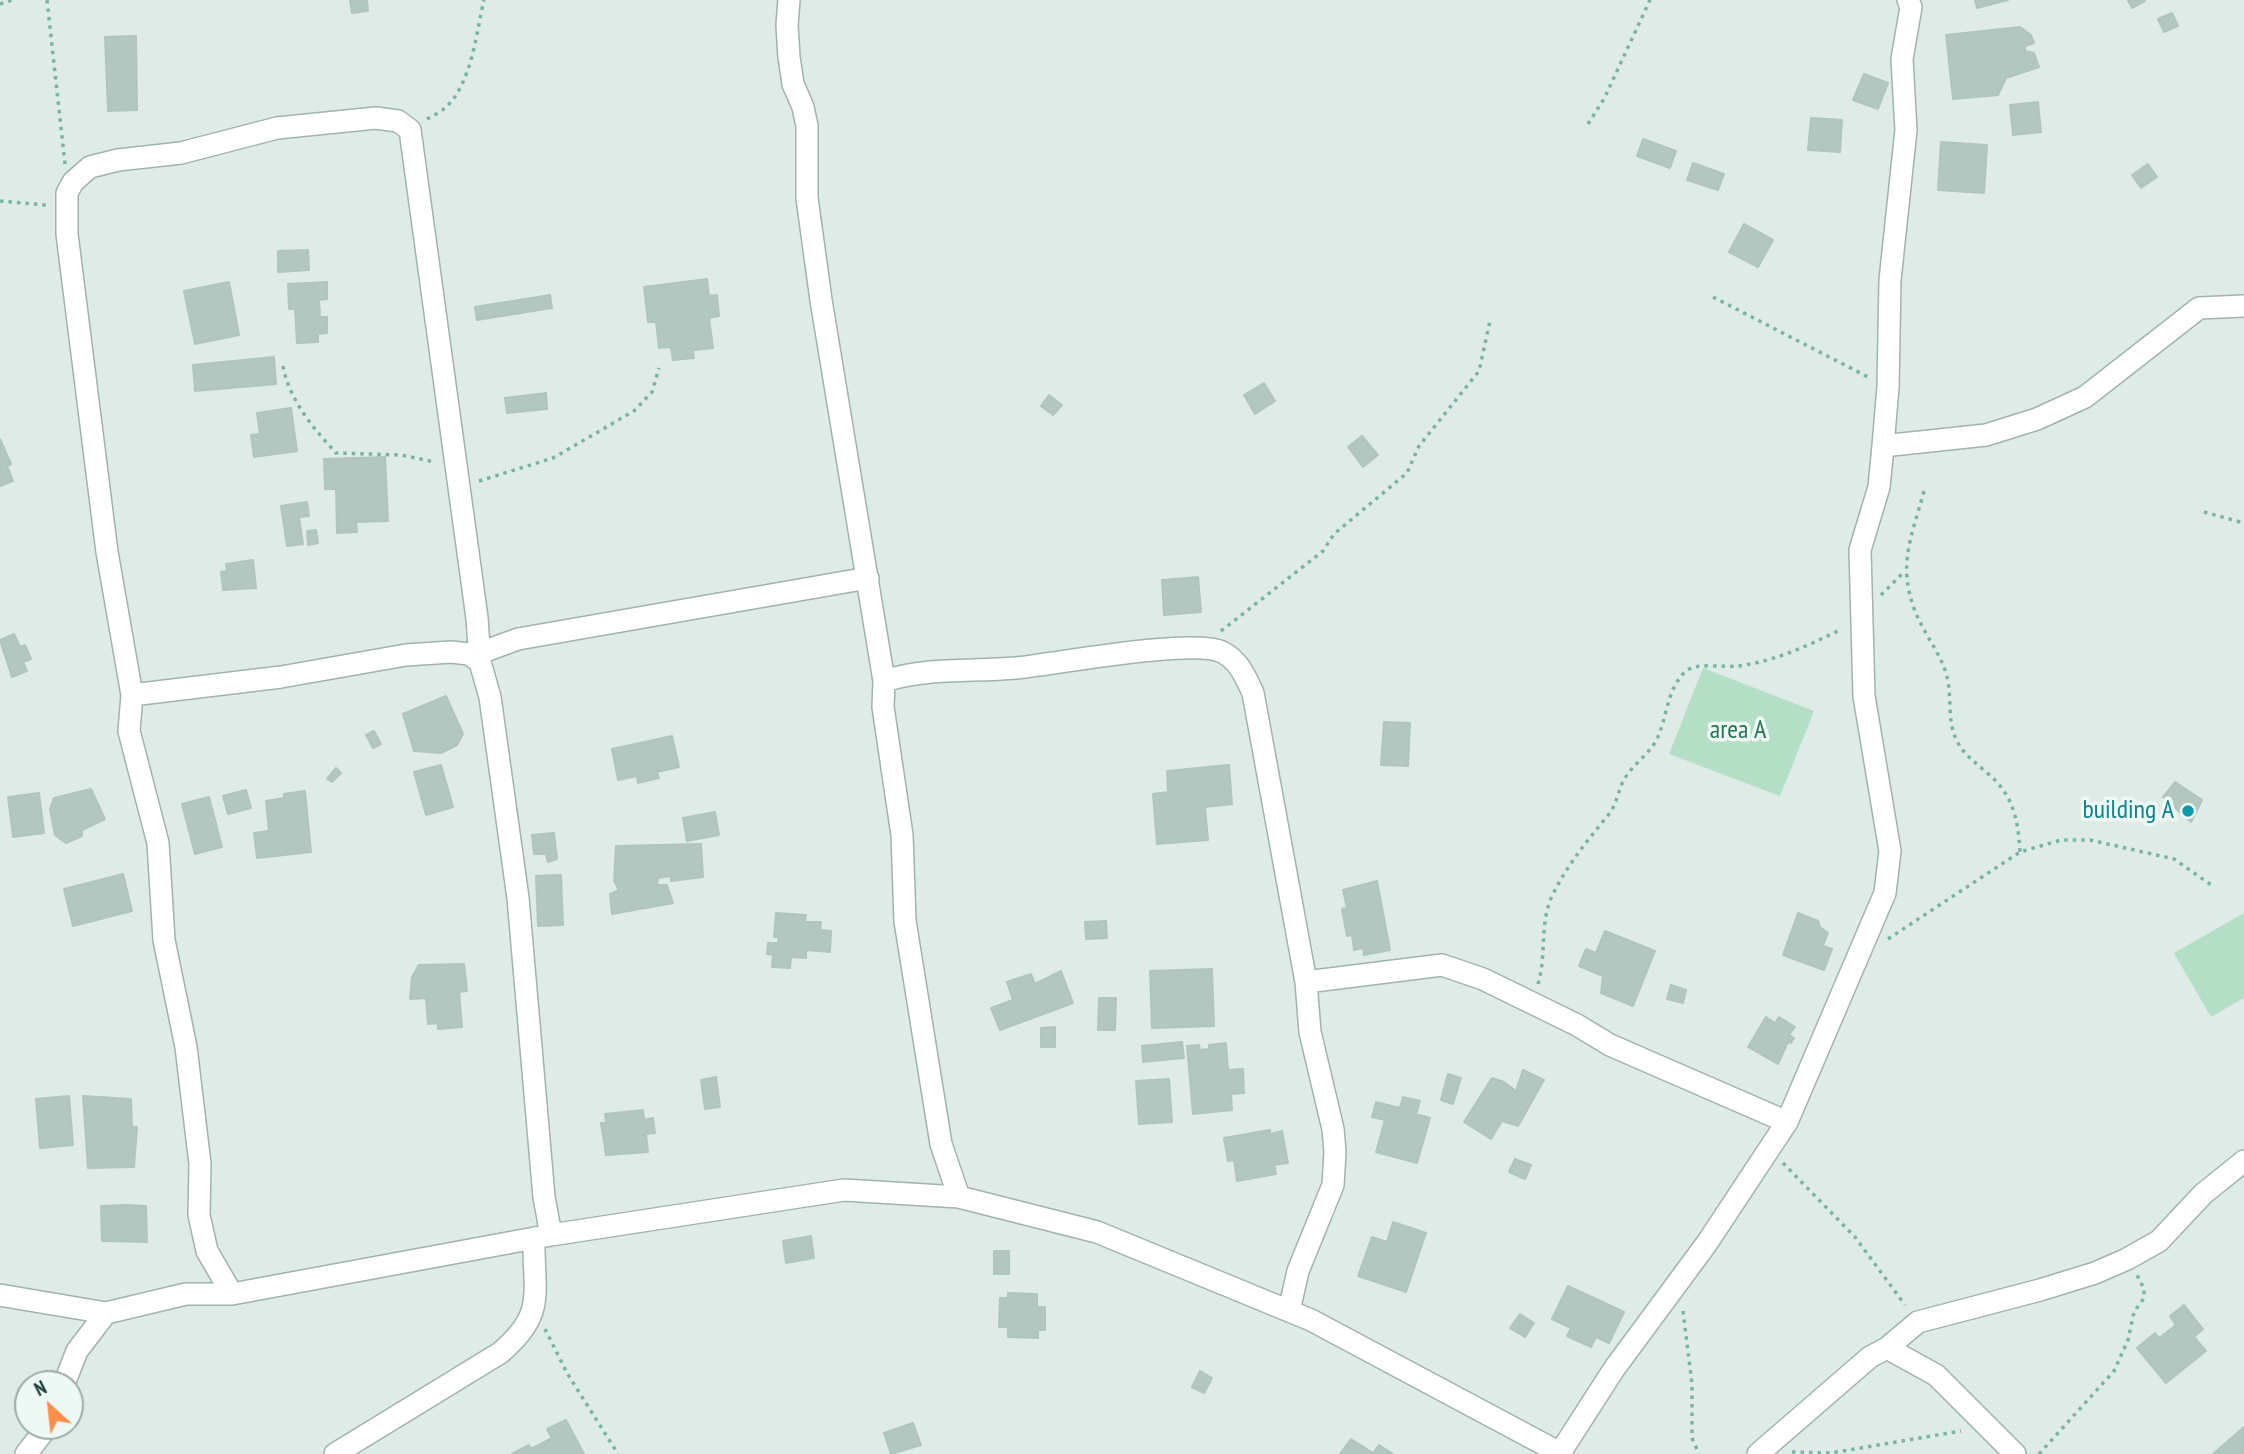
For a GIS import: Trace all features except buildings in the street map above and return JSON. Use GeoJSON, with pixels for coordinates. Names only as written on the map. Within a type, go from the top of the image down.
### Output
{"type":"FeatureCollection","features":[{"type":"Feature","properties":{"kind":"street"},"geometry":{"type":"LineString","coordinates":[[789,0],[786,24],[789,57],[793,84],[803,107],[807,126],[807,198],[884,681],[883,707],[902,835],[905,921],[941,1144],[959,1197]]}},
{"type":"Feature","properties":{"kind":"street"},"geometry":{"type":"LineString","coordinates":[[0,1295],[106,1313],[186,1294],[232,1294],[543,1236],[844,1190],[959,1197],[1097,1231],[1289,1311],[1561,1453],[1614,1369],[1682,1279],[1787,1122],[1885,893],[1890,851],[1864,696],[1860,550],[1879,486],[1883,446],[1888,387],[1890,280],[1906,130],[1902,59],[1911,7],[1908,0]]}},
{"type":"Feature","properties":{"kind":"street"},"geometry":{"type":"LineString","coordinates":[[232,1294],[207,1251],[199,1215],[200,1164],[186,1046],[164,940],[158,844],[129,731],[132,695],[107,552],[67,234],[67,192],[73,182],[90,167],[118,160],[181,153],[277,128],[376,118],[398,121],[410,130],[480,658],[490,697],[518,898],[543,1183],[543,1236],[534,1309],[529,1325],[500,1353],[335,1454]]}},
{"type":"Feature","properties":{"kind":"street"},"geometry":{"type":"LineString","coordinates":[[1883,446],[1986,435],[2037,419],[2085,397],[2199,308],[2244,306]]}},
{"type":"Feature","properties":{"kind":"street"},"geometry":{"type":"LineString","coordinates":[[132,695],[281,677],[406,655],[451,652],[480,658],[541,635],[867,578]]}},
{"type":"Feature","properties":{"kind":"street"},"geometry":{"type":"LineString","coordinates":[[884,681],[922,671],[1017,668],[1158,649],[1200,648],[1222,651],[1242,669],[1253,693],[1306,982],[1310,1032],[1334,1129],[1333,1185],[1298,1271],[1289,1311]]}},
{"type":"Feature","properties":{"kind":"street"},"geometry":{"type":"LineString","coordinates":[[1306,982],[1442,965],[1483,979],[1610,1045],[1787,1122]]}},
{"type":"Feature","properties":{"kind":"street"},"geometry":{"type":"LineString","coordinates":[[1760,1453],[1870,1357],[1887,1348],[1918,1322],[2095,1273],[2127,1258],[2159,1241],[2203,1194],[2244,1161]]}},
{"type":"Feature","properties":{"kind":"street"},"geometry":{"type":"LineString","coordinates":[[70,1370],[77,1351],[106,1313]]}},
{"type":"Feature","properties":{"kind":"street"},"geometry":{"type":"LineString","coordinates":[[1887,1348],[1905,1355],[1936,1375],[2015,1454]]}},
{"type":"Feature","properties":{"kind":"street"},"geometry":{"type":"LineString","coordinates":[[26,1454],[37,1440]]}},
{"type":"Feature","properties":{"kind":"path"},"geometry":{"type":"LineString","coordinates":[[0,4],[12,0]]}},
{"type":"Feature","properties":{"kind":"path"},"geometry":{"type":"LineString","coordinates":[[410,130],[446,107],[458,90],[470,61],[484,0]]}},
{"type":"Feature","properties":{"kind":"path"},"geometry":{"type":"LineString","coordinates":[[1588,124],[1604,99],[1650,0]]}},
{"type":"Feature","properties":{"kind":"path"},"geometry":{"type":"LineString","coordinates":[[46,1],[61,145],[65,167],[73,182]]}},
{"type":"Feature","properties":{"kind":"path"},"geometry":{"type":"LineString","coordinates":[[0,201],[30,205],[66,205]]}},
{"type":"Feature","properties":{"kind":"path"},"geometry":{"type":"LineString","coordinates":[[1713,297],[1888,387]]}},
{"type":"Feature","properties":{"kind":"path"},"geometry":{"type":"LineString","coordinates":[[1200,648],[1323,551],[1334,534],[1407,473],[1419,446],[1479,370],[1490,321]]}},
{"type":"Feature","properties":{"kind":"path"},"geometry":{"type":"LineString","coordinates":[[283,366],[285,378],[310,426],[336,453],[401,455],[456,467]]}},
{"type":"Feature","properties":{"kind":"path"},"geometry":{"type":"LineString","coordinates":[[461,504],[473,484],[492,475],[552,458],[634,411],[652,392],[659,368]]}},
{"type":"Feature","properties":{"kind":"path"},"geometry":{"type":"LineString","coordinates":[[1924,491],[1904,572],[1915,611],[1946,671],[1952,696],[1950,718],[1956,740],[1966,756],[2000,783],[2010,798],[2018,820],[2020,852]]}},
{"type":"Feature","properties":{"kind":"path"},"geometry":{"type":"LineString","coordinates":[[2204,512],[2244,523]]}},
{"type":"Feature","properties":{"kind":"path"},"geometry":{"type":"LineString","coordinates":[[1532,1003],[1543,968],[1542,926],[1552,897],[1581,846],[1611,812],[1622,781],[1643,760],[1657,738],[1666,708],[1686,671],[1694,666],[1738,666],[1784,657],[1861,620]]}},
{"type":"Feature","properties":{"kind":"path"},"geometry":{"type":"LineString","coordinates":[[1856,959],[2020,852],[2061,840],[2090,840],[2174,859],[2214,887]]}},
{"type":"Feature","properties":{"kind":"path"},"geometry":{"type":"LineString","coordinates":[[1768,1150],[1808,1186],[1855,1237],[1918,1322]]}},
{"type":"Feature","properties":{"kind":"path"},"geometry":{"type":"LineString","coordinates":[[2039,1454],[2114,1371],[2124,1351],[2130,1323],[2144,1298],[2144,1289],[2127,1258]]}},
{"type":"Feature","properties":{"kind":"path"},"geometry":{"type":"LineString","coordinates":[[1682,1279],[1686,1356],[1692,1384],[1692,1438],[1699,1454]]}},
{"type":"Feature","properties":{"kind":"path"},"geometry":{"type":"LineString","coordinates":[[534,1309],[567,1373],[618,1454]]}},
{"type":"Feature","properties":{"kind":"path"},"geometry":{"type":"LineString","coordinates":[[1760,1453],[1831,1452],[1987,1427]]}},
{"type":"Feature","properties":{"kind":"green space","name":"area A"},"geometry":{"type":"Polygon","coordinates":[[[1703,668],[1814,711],[1780,796],[1669,754],[1703,668]]]}},
{"type":"Feature","properties":{"kind":"green space"},"geometry":{"type":"Polygon","coordinates":[[[2244,913],[2244,998],[2211,1017],[2174,953],[2244,913]]]}},
{"type":"Feature","properties":{"kind":"place","name":"building A"},"geometry":{"type":"Point","coordinates":[2188,811]}}]}
